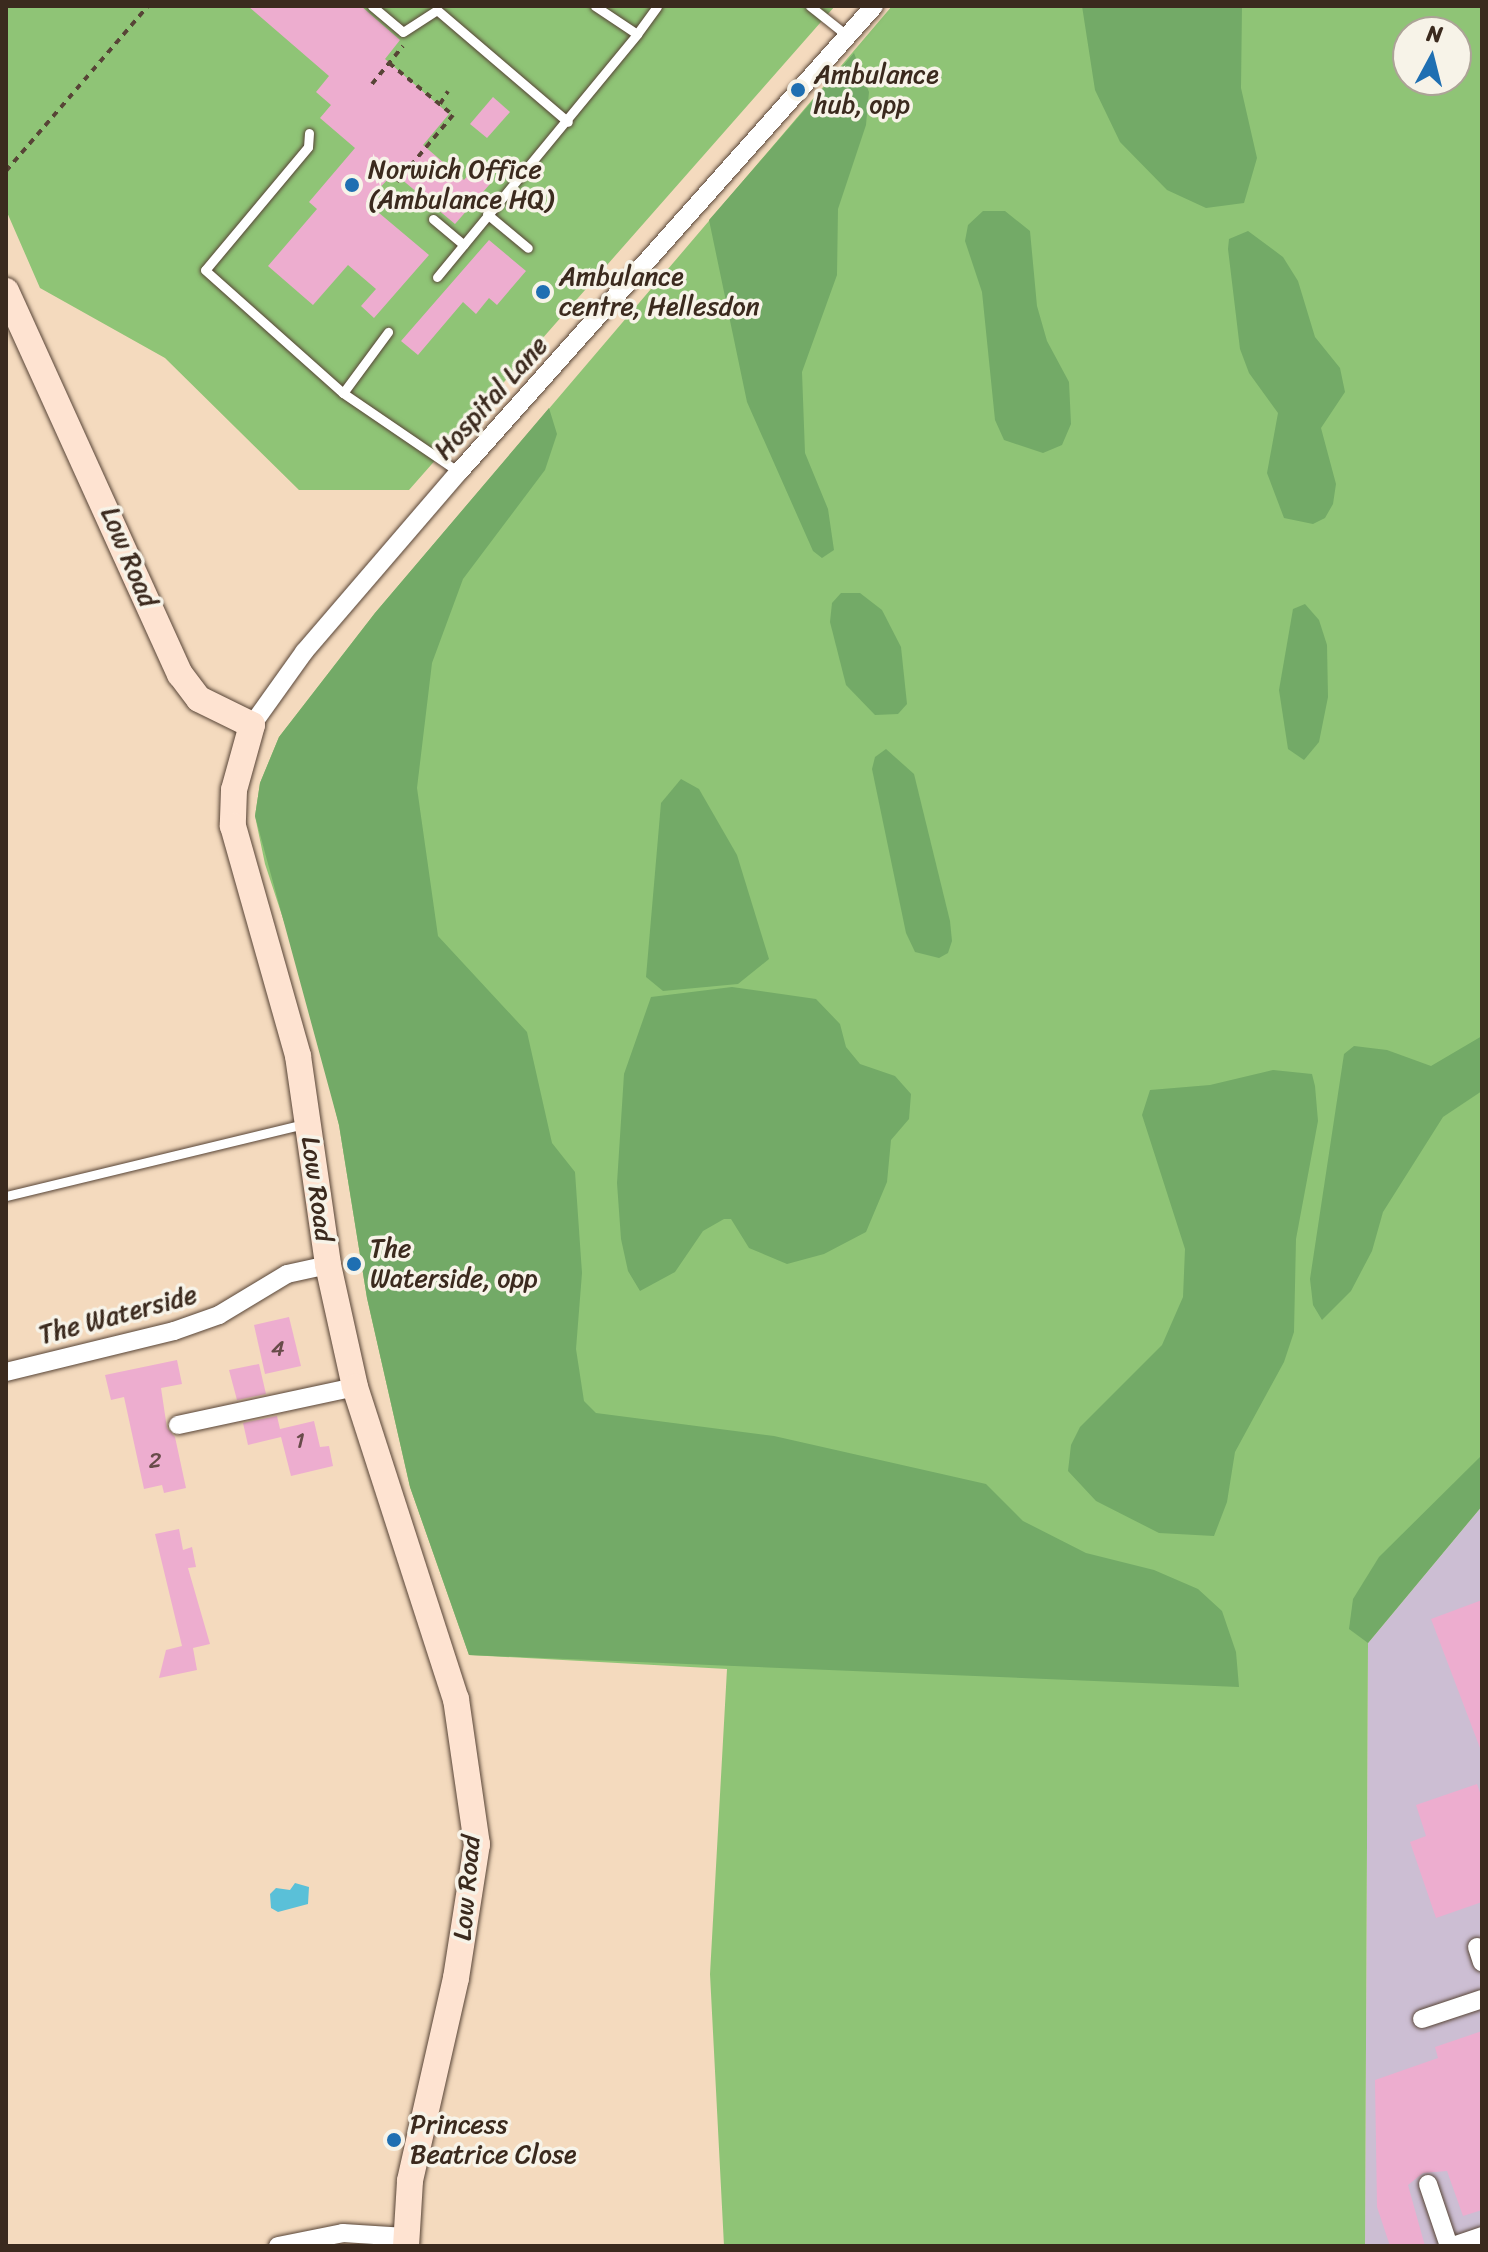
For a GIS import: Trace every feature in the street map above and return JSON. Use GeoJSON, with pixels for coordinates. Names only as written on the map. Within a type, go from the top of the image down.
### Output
{"type":"FeatureCollection","features":[{"type":"Feature","properties":{"kind":"street","name":"Hospital Lane"},"geometry":{"type":"LineString","coordinates":[[252,725],[304,652],[459,472],[874,6]]}},
{"type":"Feature","properties":{"kind":"street","name":"Low Road"},"geometry":{"type":"LineString","coordinates":[[6,291],[180,674],[199,699],[252,725],[234,790],[233,826],[298,1056],[328,1265],[355,1387],[456,1699],[477,1844],[456,1978],[410,2181],[406,2241]]}},
{"type":"Feature","properties":{"kind":"street","name":"The Waterside"},"geometry":{"type":"LineString","coordinates":[[6,1372],[174,1331],[219,1315],[287,1274],[328,1265]]}},
{"type":"Feature","properties":{"kind":"street"},"geometry":{"type":"LineString","coordinates":[[178,1425],[355,1387]]}},
{"type":"Feature","properties":{"kind":"street"},"geometry":{"type":"LineString","coordinates":[[1422,2019],[1482,1999]]}},
{"type":"Feature","properties":{"kind":"street"},"geometry":{"type":"LineString","coordinates":[[1428,2184],[1451,2246],[1482,2236]]}},
{"type":"Feature","properties":{"kind":"street"},"geometry":{"type":"LineString","coordinates":[[278,2246],[343,2233],[406,2241]]}},
{"type":"Feature","properties":{"kind":"lane"},"geometry":{"type":"LineString","coordinates":[[372,6],[403,32],[436,8],[568,122]]}},
{"type":"Feature","properties":{"kind":"lane"},"geometry":{"type":"LineString","coordinates":[[595,6],[637,34]]}},
{"type":"Feature","properties":{"kind":"lane"},"geometry":{"type":"LineString","coordinates":[[437,277],[487,214],[568,122],[657,6]]}},
{"type":"Feature","properties":{"kind":"lane"},"geometry":{"type":"LineString","coordinates":[[810,6],[849,37]]}},
{"type":"Feature","properties":{"kind":"lane"},"geometry":{"type":"LineString","coordinates":[[309,133],[308,147],[205,270],[343,393],[459,472]]}},
{"type":"Feature","properties":{"kind":"lane"},"geometry":{"type":"LineString","coordinates":[[487,214],[528,248]]}},
{"type":"Feature","properties":{"kind":"lane"},"geometry":{"type":"LineString","coordinates":[[433,219],[464,245]]}},
{"type":"Feature","properties":{"kind":"lane"},"geometry":{"type":"LineString","coordinates":[[343,393],[388,332]]}},
{"type":"Feature","properties":{"kind":"lane"},"geometry":{"type":"LineString","coordinates":[[6,1196],[307,1123]]}},
{"type":"Feature","properties":{"kind":"path"},"geometry":{"type":"LineString","coordinates":[[6,171],[148,6]]}},
{"type":"Feature","properties":{"kind":"path"},"geometry":{"type":"LineString","coordinates":[[372,84],[404,44],[403,32]]}},
{"type":"Feature","properties":{"kind":"path"},"geometry":{"type":"LineString","coordinates":[[389,63],[453,115],[397,182]]}},
{"type":"Feature","properties":{"kind":"path"},"geometry":{"type":"LineString","coordinates":[[440,104],[448,91]]}},
{"type":"Feature","properties":{"kind":"shaded area"},"geometry":{"type":"Polygon","coordinates":[[[1482,1506],[1482,2246],[1365,2246],[1368,1643],[1482,1506]]]}},
{"type":"Feature","properties":{"kind":"green space"},"geometry":{"type":"Polygon","coordinates":[[[6,6],[835,6],[409,490],[299,490],[165,358],[40,288],[6,210],[6,6]]]}},
{"type":"Feature","properties":{"kind":"green space"},"geometry":{"type":"Polygon","coordinates":[[[892,6],[1482,6],[1482,1506],[1368,1643],[1365,2246],[724,2246],[710,1974],[727,1669],[469,1655],[410,1487],[367,1298],[339,1125],[304,982],[265,864],[255,816],[260,783],[279,737],[375,613],[892,6]]]}},
{"type":"Feature","properties":{"kind":"green space"},"geometry":{"type":"Polygon","coordinates":[[[1082,6],[1242,6],[1241,88],[1257,158],[1244,203],[1206,208],[1167,190],[1120,142],[1095,90],[1082,6]]]}},
{"type":"Feature","properties":{"kind":"green space"},"geometry":{"type":"Polygon","coordinates":[[[854,53],[869,92],[866,125],[838,209],[837,275],[802,372],[805,453],[828,509],[834,550],[822,558],[813,551],[747,402],[709,220],[854,53]]]}},
{"type":"Feature","properties":{"kind":"green space"},"geometry":{"type":"Polygon","coordinates":[[[983,211],[1005,211],[1030,231],[1037,306],[1047,341],[1069,382],[1071,424],[1062,445],[1043,453],[1004,440],[995,420],[982,292],[965,241],[968,225],[983,211]]]}},
{"type":"Feature","properties":{"kind":"green space"},"geometry":{"type":"Polygon","coordinates":[[[1248,231],[1283,257],[1298,281],[1315,337],[1340,368],[1345,392],[1321,428],[1336,484],[1333,504],[1325,518],[1313,524],[1284,518],[1267,473],[1278,413],[1249,373],[1240,349],[1228,249],[1229,239],[1248,231]]]}},
{"type":"Feature","properties":{"kind":"green space"},"geometry":{"type":"Polygon","coordinates":[[[549,408],[557,434],[545,470],[463,579],[432,663],[417,788],[438,936],[527,1032],[552,1143],[575,1172],[582,1273],[576,1349],[584,1401],[596,1413],[774,1436],[986,1484],[1023,1521],[1086,1553],[1154,1570],[1198,1589],[1222,1611],[1236,1652],[1239,1687],[469,1655],[410,1487],[367,1298],[339,1125],[255,816],[260,783],[279,737],[375,613],[549,408]]]}},
{"type":"Feature","properties":{"kind":"green space"},"geometry":{"type":"Polygon","coordinates":[[[841,593],[860,593],[882,610],[901,647],[907,704],[898,714],[875,715],[846,685],[830,622],[832,603],[841,593]]]}},
{"type":"Feature","properties":{"kind":"green space"},"geometry":{"type":"Polygon","coordinates":[[[1305,604],[1319,620],[1327,645],[1328,697],[1319,742],[1304,760],[1288,749],[1279,690],[1293,609],[1305,604]]]}},
{"type":"Feature","properties":{"kind":"green space"},"geometry":{"type":"Polygon","coordinates":[[[886,749],[914,774],[950,921],[952,941],[948,953],[939,958],[915,952],[906,933],[872,769],[875,757],[886,749]]]}},
{"type":"Feature","properties":{"kind":"green space"},"geometry":{"type":"Polygon","coordinates":[[[681,779],[699,789],[737,855],[769,959],[738,984],[663,991],[646,977],[661,803],[681,779]]]}},
{"type":"Feature","properties":{"kind":"green space"},"geometry":{"type":"Polygon","coordinates":[[[732,987],[816,999],[840,1024],[846,1047],[860,1064],[895,1076],[911,1094],[909,1119],[891,1140],[887,1182],[866,1232],[824,1254],[787,1264],[749,1248],[731,1219],[724,1219],[703,1231],[675,1272],[640,1291],[628,1271],[621,1239],[617,1183],[624,1074],[651,997],[732,987]]]}},
{"type":"Feature","properties":{"kind":"green space"},"geometry":{"type":"Polygon","coordinates":[[[1482,1036],[1482,1091],[1443,1117],[1383,1212],[1372,1251],[1351,1291],[1322,1320],[1313,1305],[1310,1279],[1344,1054],[1354,1046],[1387,1050],[1431,1066],[1482,1036]]]}},
{"type":"Feature","properties":{"kind":"green space"},"geometry":{"type":"Polygon","coordinates":[[[1273,1070],[1312,1074],[1318,1121],[1296,1239],[1294,1332],[1284,1362],[1235,1452],[1227,1502],[1214,1536],[1159,1533],[1096,1501],[1068,1471],[1071,1445],[1080,1427],[1162,1345],[1183,1297],[1185,1249],[1142,1115],[1150,1090],[1210,1085],[1273,1070]]]}},
{"type":"Feature","properties":{"kind":"green space"},"geometry":{"type":"Polygon","coordinates":[[[1482,1455],[1482,1506],[1368,1643],[1349,1629],[1353,1599],[1379,1557],[1482,1455]]]}},
{"type":"Feature","properties":{"kind":"water"},"geometry":{"type":"Polygon","coordinates":[[[295,1883],[309,1887],[308,1904],[278,1912],[271,1908],[270,1894],[276,1888],[290,1890],[295,1883]]]}},
{"type":"Feature","properties":{"kind":"building","name":"Norwich Office (Ambulance HQ)"},"geometry":{"type":"Polygon","coordinates":[[[248,6],[361,6],[400,40],[385,59],[449,114],[423,145],[464,180],[473,169],[490,184],[455,224],[394,173],[366,202],[429,255],[374,318],[361,306],[376,289],[348,265],[313,305],[268,266],[317,209],[309,202],[355,148],[320,118],[331,105],[316,92],[329,76],[248,6]]]}},
{"type":"Feature","properties":{"kind":"building"},"geometry":{"type":"Polygon","coordinates":[[[493,97],[510,112],[487,138],[470,124],[493,97]]]}},
{"type":"Feature","properties":{"kind":"building"},"geometry":{"type":"Polygon","coordinates":[[[489,240],[526,271],[497,305],[489,298],[476,314],[463,302],[418,355],[401,341],[489,240]]]}},
{"type":"Feature","properties":{"kind":"building"},"geometry":{"type":"Polygon","coordinates":[[[289,1317],[301,1366],[265,1374],[254,1325],[289,1317]]]}},
{"type":"Feature","properties":{"kind":"building"},"geometry":{"type":"Polygon","coordinates":[[[177,1360],[182,1384],[161,1388],[167,1428],[175,1437],[186,1488],[164,1493],[162,1485],[144,1489],[124,1397],[111,1400],[105,1375],[177,1360]]]}},
{"type":"Feature","properties":{"kind":"building"},"geometry":{"type":"Polygon","coordinates":[[[259,1364],[266,1394],[237,1400],[229,1370],[259,1364]]]}},
{"type":"Feature","properties":{"kind":"building"},"geometry":{"type":"Polygon","coordinates":[[[277,1416],[280,1429],[314,1421],[320,1447],[329,1446],[333,1466],[291,1476],[281,1437],[248,1445],[243,1423],[277,1416]]]}},
{"type":"Feature","properties":{"kind":"building"},"geometry":{"type":"Polygon","coordinates":[[[179,1529],[183,1550],[192,1547],[196,1567],[188,1568],[210,1644],[193,1648],[197,1670],[159,1678],[166,1650],[182,1646],[155,1534],[179,1529]]]}},
{"type":"Feature","properties":{"kind":"building"},"geometry":{"type":"Polygon","coordinates":[[[1482,1600],[1482,1748],[1480,1748],[1431,1619],[1482,1600]]]}},
{"type":"Feature","properties":{"kind":"building"},"geometry":{"type":"Polygon","coordinates":[[[1477,1784],[1482,1798],[1482,1902],[1436,1918],[1410,1842],[1426,1836],[1416,1805],[1477,1784]]]}},
{"type":"Feature","properties":{"kind":"building"},"geometry":{"type":"Polygon","coordinates":[[[1482,2031],[1482,2210],[1463,2216],[1447,2171],[1423,2173],[1408,2185],[1425,2246],[1390,2246],[1377,2207],[1375,2080],[1438,2058],[1435,2047],[1482,2031]]]}},
{"type":"Feature","properties":{"kind":"place","name":"Ambulance hub, opp"},"geometry":{"type":"Point","coordinates":[798,90]}},
{"type":"Feature","properties":{"kind":"place","name":"Norwich Office (Ambulance HQ)"},"geometry":{"type":"Point","coordinates":[352,185]}},
{"type":"Feature","properties":{"kind":"place","name":"Ambulance centre, Hellesdon"},"geometry":{"type":"Point","coordinates":[543,292]}},
{"type":"Feature","properties":{"kind":"place","name":"The Waterside, opp"},"geometry":{"type":"Point","coordinates":[354,1264]}},
{"type":"Feature","properties":{"kind":"place","name":"Princess Beatrice Close"},"geometry":{"type":"Point","coordinates":[394,2140]}}]}
